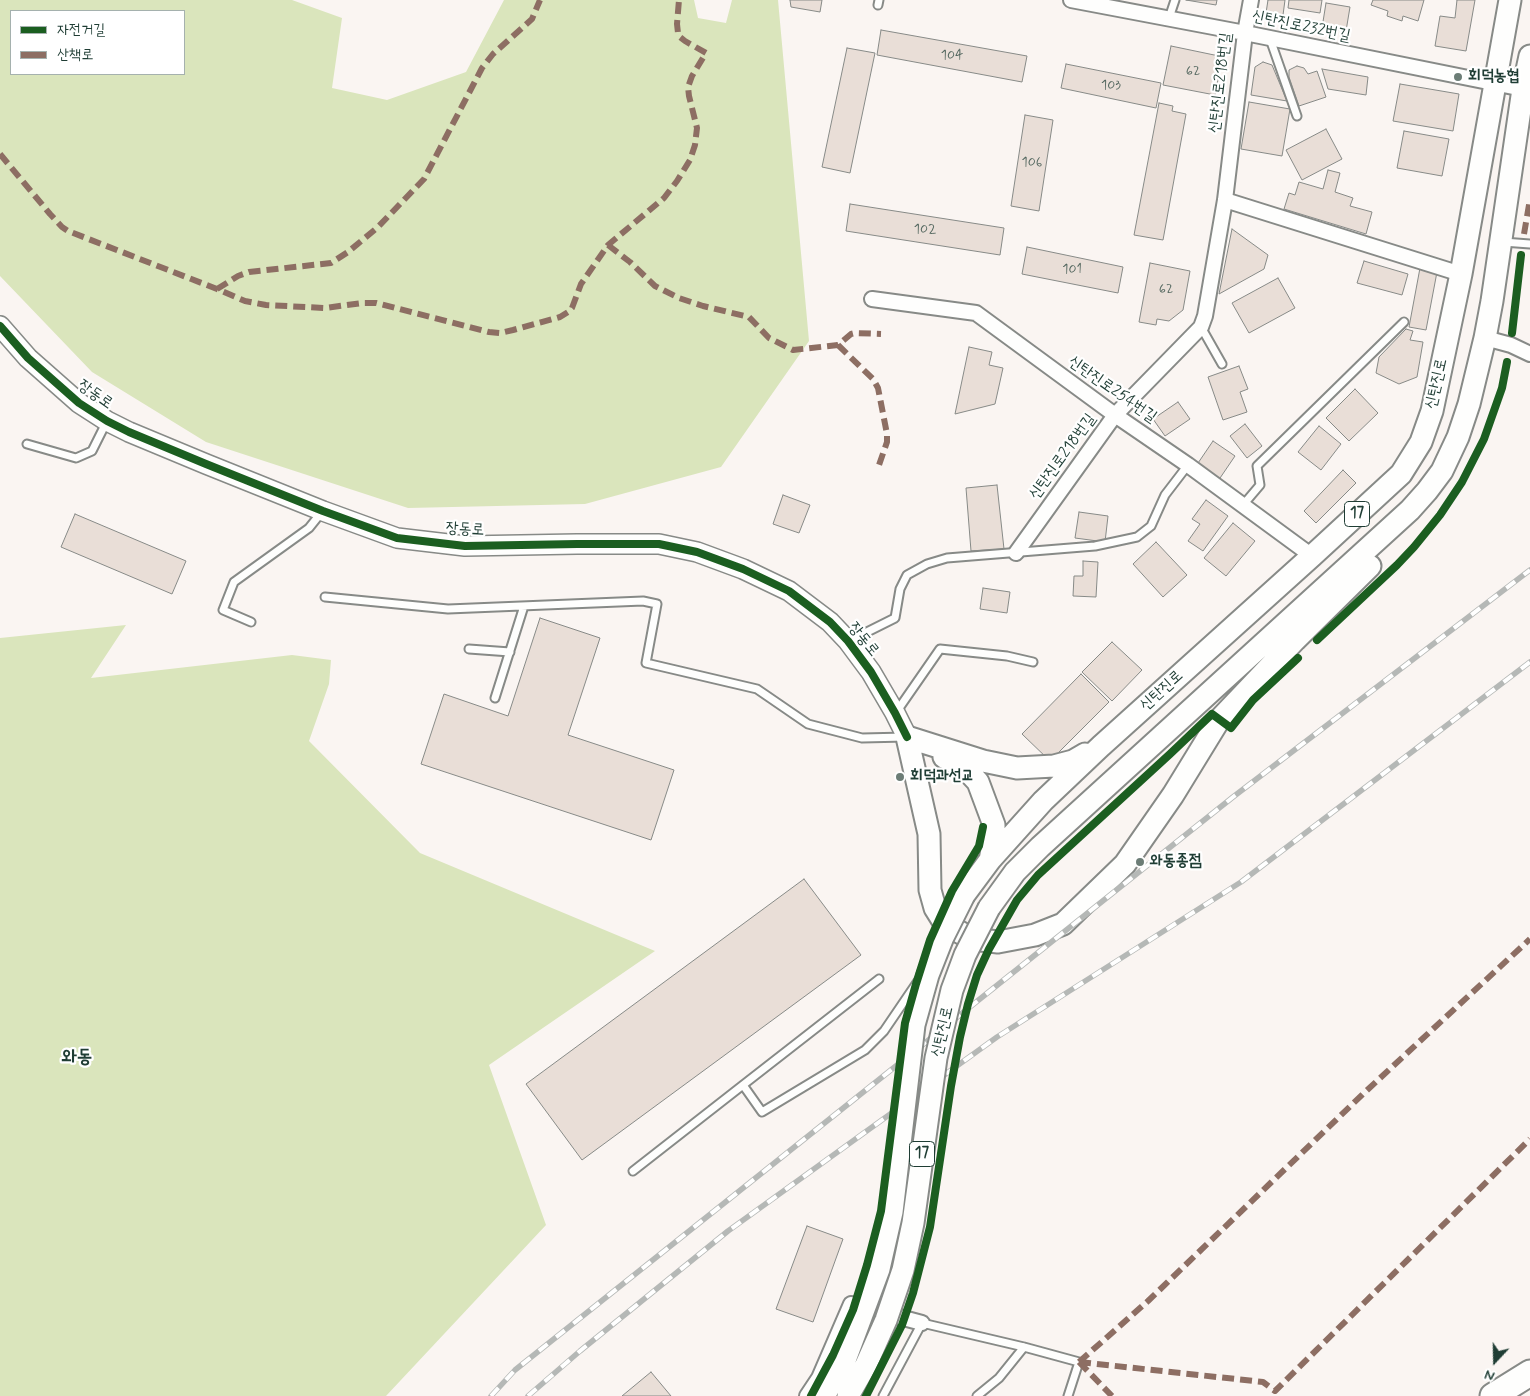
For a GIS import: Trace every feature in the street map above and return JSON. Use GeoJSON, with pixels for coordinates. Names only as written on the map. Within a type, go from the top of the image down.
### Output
{"type":"FeatureCollection","features":[{"type":"Feature","properties":{"kind":"highway"},"geometry":{"type":"LineString","coordinates":[[1492,1396],[1530,1373]]}},
{"type":"Feature","properties":{"kind":"main road","name":"신탄진로"},"geometry":{"type":"LineString","coordinates":[[824,1396],[845,1360],[879,1269],[892,1212],[914,1025],[928,975],[943,937],[964,895],[990,860],[1043,801],[1401,474],[1421,442],[1432,411],[1461,274],[1510,0]]}},
{"type":"Feature","properties":{"kind":"main road","name":"신탄진로"},"geometry":{"type":"LineString","coordinates":[[848,1396],[866,1365],[886,1320],[902,1270],[913,1222],[936,1058],[952,990],[965,956],[989,908],[1015,872],[1040,847],[1410,510],[1442,471],[1458,436],[1469,404],[1485,338],[1523,89],[1530,56]]}},
{"type":"Feature","properties":{"kind":"main road"},"geometry":{"type":"LineString","coordinates":[[906,737],[930,834],[930,890],[934,908],[945,924],[972,939],[998,942],[1035,935],[1063,924],[1125,864],[1173,795],[1219,720],[1295,640],[1378,558],[1410,510]]}},
{"type":"Feature","properties":{"kind":"main road"},"geometry":{"type":"LineString","coordinates":[[906,737],[983,761],[1017,768],[1054,766],[1073,761],[1101,746]]}},
{"type":"Feature","properties":{"kind":"main road"},"geometry":{"type":"LineString","coordinates":[[906,737],[964,767],[978,782],[994,825],[994,840],[990,860]]}},
{"type":"Feature","properties":{"kind":"street","name":"신탄진로232번길"},"geometry":{"type":"LineString","coordinates":[[1071,0],[1523,89]]}},
{"type":"Feature","properties":{"kind":"street","name":"신탄진로218번길"},"geometry":{"type":"LineString","coordinates":[[1016,553],[1115,415],[1201,327],[1205,316],[1225,200],[1245,33],[1251,0]]}},
{"type":"Feature","properties":{"kind":"street"},"geometry":{"type":"LineString","coordinates":[[1225,200],[1461,274]]}},
{"type":"Feature","properties":{"kind":"street","name":"신탄진로254번길"},"geometry":{"type":"LineString","coordinates":[[872,299],[976,313],[1312,556]]}},
{"type":"Feature","properties":{"kind":"street","name":"장동로"},"geometry":{"type":"LineString","coordinates":[[0,326],[28,358],[79,403],[129,432],[323,511],[397,538],[465,546],[659,544],[697,552],[743,568],[789,591],[830,622],[848,641],[871,672],[906,737]]}},
{"type":"Feature","properties":{"kind":"street"},"geometry":{"type":"LineString","coordinates":[[1485,338],[1510,345],[1530,354]]}},
{"type":"Feature","properties":{"kind":"street"},"geometry":{"type":"LineString","coordinates":[[807,1396],[819,1378],[851,1304],[922,1323]]}},
{"type":"Feature","properties":{"kind":"lane"},"geometry":{"type":"LineString","coordinates":[[1169,18],[1175,0]]}},
{"type":"Feature","properties":{"kind":"lane"},"geometry":{"type":"LineString","coordinates":[[1270,38],[1297,116]]}},
{"type":"Feature","properties":{"kind":"lane"},"geometry":{"type":"LineString","coordinates":[[1500,242],[1530,244]]}},
{"type":"Feature","properties":{"kind":"lane"},"geometry":{"type":"LineString","coordinates":[[1243,505],[1260,485],[1257,466],[1404,322]]}},
{"type":"Feature","properties":{"kind":"lane"},"geometry":{"type":"LineString","coordinates":[[1201,327],[1222,364]]}},
{"type":"Feature","properties":{"kind":"lane"},"geometry":{"type":"LineString","coordinates":[[27,444],[76,458],[92,451],[107,420]]}},
{"type":"Feature","properties":{"kind":"lane"},"geometry":{"type":"LineString","coordinates":[[848,641],[895,618],[900,589],[907,575],[927,564],[947,558],[1095,546],[1137,537],[1152,526],[1165,495],[1188,465]]}},
{"type":"Feature","properties":{"kind":"lane"},"geometry":{"type":"LineString","coordinates":[[251,622],[223,610],[234,582],[309,528],[323,511]]}},
{"type":"Feature","properties":{"kind":"lane"},"geometry":{"type":"LineString","coordinates":[[325,597],[448,609],[643,601],[657,604],[646,664],[756,689],[808,724],[862,738],[906,737]]}},
{"type":"Feature","properties":{"kind":"lane"},"geometry":{"type":"LineString","coordinates":[[495,698],[524,606]]}},
{"type":"Feature","properties":{"kind":"lane"},"geometry":{"type":"LineString","coordinates":[[469,649],[510,652]]}},
{"type":"Feature","properties":{"kind":"lane"},"geometry":{"type":"LineString","coordinates":[[895,714],[940,649],[1007,656],[1033,662]]}},
{"type":"Feature","properties":{"kind":"lane"},"geometry":{"type":"LineString","coordinates":[[743,1085],[762,1112],[865,1050],[884,1030],[923,974],[945,924]]}},
{"type":"Feature","properties":{"kind":"lane"},"geometry":{"type":"LineString","coordinates":[[633,1171],[879,979]]}},
{"type":"Feature","properties":{"kind":"lane"},"geometry":{"type":"LineString","coordinates":[[883,1396],[922,1323],[1079,1362],[1068,1396]]}},
{"type":"Feature","properties":{"kind":"lane"},"geometry":{"type":"LineString","coordinates":[[978,1396],[999,1378],[1024,1347]]}},
{"type":"Feature","properties":{"kind":"green space"},"geometry":{"type":"Polygon","coordinates":[[[0,0],[292,0],[342,18],[332,88],[387,100],[466,72],[504,0],[694,0],[698,18],[726,23],[732,0],[778,0],[809,341],[721,467],[585,504],[408,508],[206,442],[92,372],[0,276],[0,0]]]}},
{"type":"Feature","properties":{"kind":"green space"},"geometry":{"type":"Polygon","coordinates":[[[126,625],[91,678],[292,655],[331,660],[329,684],[309,741],[420,853],[655,951],[489,1065],[546,1225],[386,1396],[0,1396],[0,638],[126,625]]]}},
{"type":"Feature","properties":{"kind":"building"},"geometry":{"type":"Polygon","coordinates":[[[790,0],[822,0],[820,12],[791,7],[790,0]]]}},
{"type":"Feature","properties":{"kind":"building"},"geometry":{"type":"Polygon","coordinates":[[[1186,0],[1217,0],[1216,5],[1186,0]]]}},
{"type":"Feature","properties":{"kind":"building"},"geometry":{"type":"Polygon","coordinates":[[[1268,0],[1285,0],[1283,15],[1266,13],[1268,0]]]}},
{"type":"Feature","properties":{"kind":"building"},"geometry":{"type":"Polygon","coordinates":[[[1289,0],[1322,0],[1320,13],[1288,8],[1289,0]]]}},
{"type":"Feature","properties":{"kind":"building"},"geometry":{"type":"Polygon","coordinates":[[[1373,0],[1424,0],[1418,21],[1403,16],[1402,21],[1387,16],[1388,11],[1371,5],[1373,0]]]}},
{"type":"Feature","properties":{"kind":"building"},"geometry":{"type":"Polygon","coordinates":[[[1457,0],[1475,0],[1466,51],[1435,46],[1440,16],[1455,18],[1457,0]]]}},
{"type":"Feature","properties":{"kind":"building"},"geometry":{"type":"Polygon","coordinates":[[[1326,3],[1350,7],[1346,31],[1322,28],[1326,3]]]}},
{"type":"Feature","properties":{"kind":"building"},"geometry":{"type":"Polygon","coordinates":[[[881,30],[1027,56],[1022,82],[877,55],[881,30]]]}},
{"type":"Feature","properties":{"kind":"building"},"geometry":{"type":"Polygon","coordinates":[[[1171,46],[1219,56],[1222,59],[1215,95],[1163,85],[1171,46]]]}},
{"type":"Feature","properties":{"kind":"building"},"geometry":{"type":"Polygon","coordinates":[[[847,48],[875,53],[850,173],[822,167],[847,48]]]}},
{"type":"Feature","properties":{"kind":"building"},"geometry":{"type":"Polygon","coordinates":[[[1263,62],[1272,65],[1287,101],[1251,95],[1255,67],[1263,62]]]}},
{"type":"Feature","properties":{"kind":"building"},"geometry":{"type":"Polygon","coordinates":[[[1066,64],[1161,83],[1156,108],[1061,88],[1066,64]]]}},
{"type":"Feature","properties":{"kind":"building"},"geometry":{"type":"Polygon","coordinates":[[[1297,66],[1304,68],[1308,74],[1317,71],[1326,97],[1299,106],[1289,77],[1289,70],[1297,66]]]}},
{"type":"Feature","properties":{"kind":"building"},"geometry":{"type":"Polygon","coordinates":[[[1322,69],[1368,77],[1366,95],[1328,89],[1322,69]]]}},
{"type":"Feature","properties":{"kind":"building"},"geometry":{"type":"Polygon","coordinates":[[[1400,84],[1459,94],[1453,131],[1393,121],[1400,84]]]}},
{"type":"Feature","properties":{"kind":"building"},"geometry":{"type":"Polygon","coordinates":[[[1249,102],[1290,109],[1282,156],[1241,149],[1249,102]]]}},
{"type":"Feature","properties":{"kind":"building"},"geometry":{"type":"Polygon","coordinates":[[[1159,103],[1173,106],[1172,111],[1186,114],[1163,240],[1134,235],[1159,103]]]}},
{"type":"Feature","properties":{"kind":"building"},"geometry":{"type":"Polygon","coordinates":[[[1025,115],[1053,120],[1039,211],[1011,206],[1025,115]]]}},
{"type":"Feature","properties":{"kind":"building"},"geometry":{"type":"Polygon","coordinates":[[[1326,129],[1342,159],[1302,180],[1286,150],[1326,129]]]}},
{"type":"Feature","properties":{"kind":"building"},"geometry":{"type":"Polygon","coordinates":[[[1404,131],[1449,139],[1442,176],[1397,168],[1404,131]]]}},
{"type":"Feature","properties":{"kind":"building"},"geometry":{"type":"Polygon","coordinates":[[[1328,170],[1340,173],[1335,192],[1353,198],[1350,206],[1372,212],[1366,234],[1284,209],[1289,193],[1295,195],[1299,182],[1323,189],[1328,170]]]}},
{"type":"Feature","properties":{"kind":"building"},"geometry":{"type":"Polygon","coordinates":[[[850,204],[1004,228],[1000,255],[846,231],[850,204]]]}},
{"type":"Feature","properties":{"kind":"building"},"geometry":{"type":"Polygon","coordinates":[[[1232,229],[1268,255],[1264,269],[1219,294],[1232,229]]]}},
{"type":"Feature","properties":{"kind":"building"},"geometry":{"type":"Polygon","coordinates":[[[1027,247],[1123,267],[1118,293],[1022,274],[1027,247]]]}},
{"type":"Feature","properties":{"kind":"building"},"geometry":{"type":"Polygon","coordinates":[[[1364,261],[1408,274],[1402,295],[1357,283],[1364,261]]]}},
{"type":"Feature","properties":{"kind":"building"},"geometry":{"type":"Polygon","coordinates":[[[1150,263],[1190,271],[1183,310],[1169,321],[1157,319],[1156,325],[1139,322],[1150,263]]]}},
{"type":"Feature","properties":{"kind":"building"},"geometry":{"type":"Polygon","coordinates":[[[1420,268],[1437,272],[1426,330],[1409,327],[1420,268]]]}},
{"type":"Feature","properties":{"kind":"building"},"geometry":{"type":"Polygon","coordinates":[[[1278,278],[1295,308],[1249,333],[1232,303],[1278,278]]]}},
{"type":"Feature","properties":{"kind":"building"},"geometry":{"type":"Polygon","coordinates":[[[1406,329],[1413,331],[1410,340],[1423,342],[1417,377],[1399,384],[1376,373],[1379,357],[1406,329]]]}},
{"type":"Feature","properties":{"kind":"building"},"geometry":{"type":"Polygon","coordinates":[[[969,347],[992,352],[989,365],[1003,368],[995,404],[955,414],[969,347]]]}},
{"type":"Feature","properties":{"kind":"building"},"geometry":{"type":"Polygon","coordinates":[[[1239,366],[1248,389],[1240,392],[1247,412],[1223,420],[1208,377],[1239,366]]]}},
{"type":"Feature","properties":{"kind":"building"},"geometry":{"type":"Polygon","coordinates":[[[1355,389],[1378,413],[1349,441],[1326,418],[1355,389]]]}},
{"type":"Feature","properties":{"kind":"building"},"geometry":{"type":"Polygon","coordinates":[[[1178,402],[1190,419],[1165,436],[1153,419],[1178,402]]]}},
{"type":"Feature","properties":{"kind":"building"},"geometry":{"type":"Polygon","coordinates":[[[1245,424],[1262,446],[1247,458],[1230,436],[1245,424]]]}},
{"type":"Feature","properties":{"kind":"building"},"geometry":{"type":"Polygon","coordinates":[[[1319,426],[1341,444],[1321,470],[1298,452],[1319,426]]]}},
{"type":"Feature","properties":{"kind":"building"},"geometry":{"type":"Polygon","coordinates":[[[1213,441],[1235,456],[1218,481],[1196,466],[1213,441]]]}},
{"type":"Feature","properties":{"kind":"building"},"geometry":{"type":"Polygon","coordinates":[[[1343,470],[1356,483],[1316,523],[1304,511],[1343,470]]]}},
{"type":"Feature","properties":{"kind":"building"},"geometry":{"type":"Polygon","coordinates":[[[997,485],[1004,549],[971,551],[966,488],[997,485]]]}},
{"type":"Feature","properties":{"kind":"building"},"geometry":{"type":"Polygon","coordinates":[[[783,495],[810,505],[799,533],[773,524],[783,495]]]}},
{"type":"Feature","properties":{"kind":"building"},"geometry":{"type":"Polygon","coordinates":[[[1206,500],[1228,516],[1203,551],[1188,541],[1200,524],[1192,519],[1206,500]]]}},
{"type":"Feature","properties":{"kind":"building"},"geometry":{"type":"Polygon","coordinates":[[[1079,512],[1108,516],[1105,542],[1075,538],[1079,512]]]}},
{"type":"Feature","properties":{"kind":"building"},"geometry":{"type":"Polygon","coordinates":[[[75,514],[186,561],[172,594],[61,547],[75,514]]]}},
{"type":"Feature","properties":{"kind":"building"},"geometry":{"type":"Polygon","coordinates":[[[1233,523],[1255,541],[1226,576],[1204,558],[1233,523]]]}},
{"type":"Feature","properties":{"kind":"building"},"geometry":{"type":"Polygon","coordinates":[[[1156,542],[1187,575],[1163,597],[1133,564],[1156,542]]]}},
{"type":"Feature","properties":{"kind":"building"},"geometry":{"type":"Polygon","coordinates":[[[1083,561],[1098,562],[1096,597],[1073,596],[1074,576],[1083,576],[1083,561]]]}},
{"type":"Feature","properties":{"kind":"building"},"geometry":{"type":"Polygon","coordinates":[[[983,588],[1010,592],[1007,613],[980,609],[983,588]]]}},
{"type":"Feature","properties":{"kind":"building"},"geometry":{"type":"Polygon","coordinates":[[[540,618],[600,638],[568,735],[674,770],[651,840],[421,764],[444,694],[508,716],[540,618]]]}},
{"type":"Feature","properties":{"kind":"building"},"geometry":{"type":"Polygon","coordinates":[[[1112,642],[1142,670],[1112,701],[1082,672],[1112,642]]]}},
{"type":"Feature","properties":{"kind":"building"},"geometry":{"type":"Polygon","coordinates":[[[1081,674],[1109,702],[1050,761],[1022,734],[1081,674]]]}},
{"type":"Feature","properties":{"kind":"building"},"geometry":{"type":"Polygon","coordinates":[[[804,879],[861,955],[582,1160],[526,1084],[804,879]]]}},
{"type":"Feature","properties":{"kind":"building"},"geometry":{"type":"Polygon","coordinates":[[[807,1226],[843,1239],[813,1322],[776,1309],[807,1226]]]}},
{"type":"Feature","properties":{"kind":"building"},"geometry":{"type":"Polygon","coordinates":[[[651,1372],[671,1396],[622,1396],[651,1372]]]}},
{"type":"Feature","properties":{"kind":"railway"},"geometry":{"type":"LineString","coordinates":[[491,1396],[515,1370],[1233,797],[1530,570]]}},
{"type":"Feature","properties":{"kind":"railway"},"geometry":{"type":"LineString","coordinates":[[528,1396],[580,1351],[728,1231],[997,1037],[1241,882],[1530,662]]}},
{"type":"Feature","properties":{"kind":"marked path"},"geometry":{"type":"LineString","coordinates":[[217,289],[238,276],[249,272],[331,263],[348,252],[378,227],[424,179],[482,68],[493,54],[532,19],[540,0]]}},
{"type":"Feature","properties":{"kind":"marked path"},"geometry":{"type":"LineString","coordinates":[[0,154],[50,214],[68,231],[245,301],[266,305],[325,308],[376,303],[489,332],[500,333],[560,317],[568,312],[572,308],[581,284],[608,245],[664,198],[690,160],[695,145],[697,128],[688,87],[692,76],[706,53],[680,37],[677,24],[679,0]]}},
{"type":"Feature","properties":{"kind":"marked path"},"geometry":{"type":"LineString","coordinates":[[1524,234],[1530,199]]}},
{"type":"Feature","properties":{"kind":"marked path"},"geometry":{"type":"LineString","coordinates":[[608,245],[630,262],[655,286],[679,298],[703,306],[749,317],[769,338],[793,350],[838,345],[855,333],[881,334]]}},
{"type":"Feature","properties":{"kind":"marked path"},"geometry":{"type":"LineString","coordinates":[[838,345],[873,379],[878,388],[887,434],[887,442],[879,465]]}},
{"type":"Feature","properties":{"kind":"marked path"},"geometry":{"type":"LineString","coordinates":[[1079,1362],[1148,1301],[1364,1093],[1530,939]]}},
{"type":"Feature","properties":{"kind":"marked path"},"geometry":{"type":"LineString","coordinates":[[1079,1362],[1263,1382],[1275,1391],[1530,1139]]}},
{"type":"Feature","properties":{"kind":"marked path"},"geometry":{"type":"LineString","coordinates":[[1079,1362],[1112,1396]]}},
{"type":"Feature","properties":{"kind":"cycle path"},"geometry":{"type":"LineString","coordinates":[[1512,333],[1521,255]]}},
{"type":"Feature","properties":{"kind":"cycle path"},"geometry":{"type":"LineString","coordinates":[[0,326],[28,358],[79,403],[107,421],[206,464],[323,511],[397,538],[465,546],[659,544],[697,552],[743,569],[789,591],[830,622],[848,641],[871,672],[907,737]]}},
{"type":"Feature","properties":{"kind":"cycle path"},"geometry":{"type":"LineString","coordinates":[[1317,640],[1397,565],[1440,515],[1462,482],[1484,439],[1502,388],[1507,362]]}},
{"type":"Feature","properties":{"kind":"cycle path"},"geometry":{"type":"LineString","coordinates":[[866,1396],[902,1325],[913,1293],[930,1227],[951,1086],[968,1004],[977,975],[989,949],[1017,900],[1038,875],[1212,714],[1231,728],[1253,700],[1298,658]]}},
{"type":"Feature","properties":{"kind":"cycle path"},"geometry":{"type":"LineString","coordinates":[[811,1396],[833,1355],[853,1310],[881,1211],[905,1023],[916,984],[930,940],[952,891],[979,846],[983,827]]}},
{"type":"Feature","properties":{"kind":"place","name":"회덕농협"},"geometry":{"type":"Point","coordinates":[1458,77]}},
{"type":"Feature","properties":{"kind":"place","name":"회덕과선교"},"geometry":{"type":"Point","coordinates":[900,777]}},
{"type":"Feature","properties":{"kind":"place","name":"와동종점"},"geometry":{"type":"Point","coordinates":[1140,862]}},
{"type":"Feature","properties":{"kind":"district","name":"와동"},"geometry":{"type":"Point","coordinates":[77,1058]}}]}
